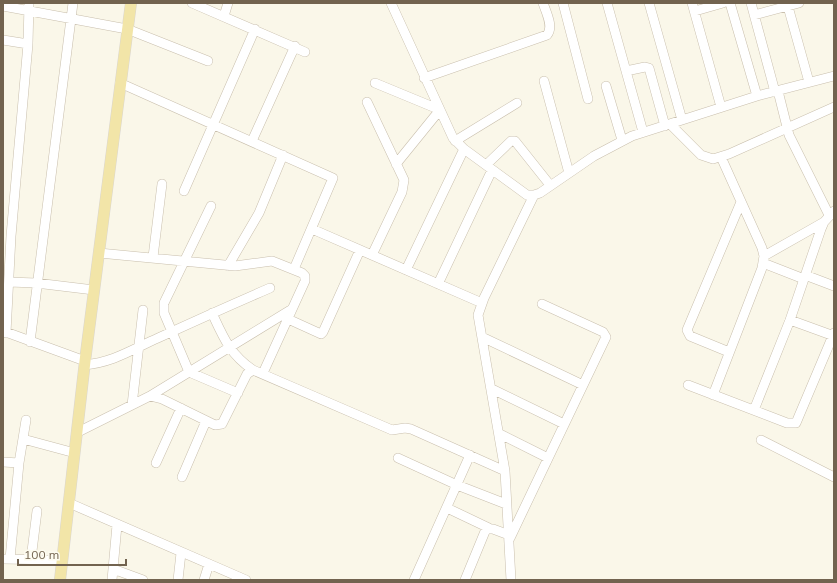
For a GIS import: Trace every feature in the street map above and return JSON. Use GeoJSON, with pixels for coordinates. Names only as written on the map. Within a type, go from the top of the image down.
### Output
{"type":"FeatureCollection","features":[{"type":"Feature","properties":{"kind":"main road"},"geometry":{"type":"LineString","coordinates":[[60,580],[85,363],[131,3]]}},
{"type":"Feature","properties":{"kind":"street"},"geometry":{"type":"LineString","coordinates":[[30,342],[36,282],[73,3]]}},
{"type":"Feature","properties":{"kind":"street"},"geometry":{"type":"LineString","coordinates":[[192,3],[206,6],[224,16],[306,52]]}},
{"type":"Feature","properties":{"kind":"street"},"geometry":{"type":"LineString","coordinates":[[224,16],[228,3]]}},
{"type":"Feature","properties":{"kind":"street"},"geometry":{"type":"LineString","coordinates":[[391,3],[424,78],[455,141],[527,195],[534,195],[550,186],[622,140],[757,96],[834,76]]}},
{"type":"Feature","properties":{"kind":"street"},"geometry":{"type":"LineString","coordinates":[[424,78],[547,35],[550,31],[550,26],[543,3]]}},
{"type":"Feature","properties":{"kind":"street"},"geometry":{"type":"LineString","coordinates":[[563,3],[588,99]]}},
{"type":"Feature","properties":{"kind":"street"},"geometry":{"type":"LineString","coordinates":[[607,3],[643,132]]}},
{"type":"Feature","properties":{"kind":"street"},"geometry":{"type":"LineString","coordinates":[[649,3],[682,120]]}},
{"type":"Feature","properties":{"kind":"street"},"geometry":{"type":"LineString","coordinates":[[721,108],[694,7],[723,3]]}},
{"type":"Feature","properties":{"kind":"street"},"geometry":{"type":"LineString","coordinates":[[730,3],[757,96]]}},
{"type":"Feature","properties":{"kind":"street"},"geometry":{"type":"LineString","coordinates":[[751,3],[777,91],[786,128],[829,216],[754,410]]}},
{"type":"Feature","properties":{"kind":"street"},"geometry":{"type":"LineString","coordinates":[[754,15],[788,4],[799,3]]}},
{"type":"Feature","properties":{"kind":"street"},"geometry":{"type":"LineString","coordinates":[[788,4],[810,82]]}},
{"type":"Feature","properties":{"kind":"street"},"geometry":{"type":"LineString","coordinates":[[3,6],[29,7],[71,19],[127,28],[208,60]]}},
{"type":"Feature","properties":{"kind":"street"},"geometry":{"type":"LineString","coordinates":[[29,7],[28,44],[7,235],[9,282],[5,332],[85,363],[111,361],[139,346],[270,288]]}},
{"type":"Feature","properties":{"kind":"street"},"geometry":{"type":"LineString","coordinates":[[184,191],[255,29]]}},
{"type":"Feature","properties":{"kind":"street"},"geometry":{"type":"LineString","coordinates":[[3,40],[28,44]]}},
{"type":"Feature","properties":{"kind":"street"},"geometry":{"type":"LineString","coordinates":[[252,141],[295,46]]}},
{"type":"Feature","properties":{"kind":"street"},"geometry":{"type":"LineString","coordinates":[[626,70],[645,67],[649,68],[667,125],[702,155],[713,158],[721,157],[834,107]]}},
{"type":"Feature","properties":{"kind":"street"},"geometry":{"type":"LineString","coordinates":[[544,81],[569,173]]}},
{"type":"Feature","properties":{"kind":"street"},"geometry":{"type":"LineString","coordinates":[[120,83],[333,178],[294,269]]}},
{"type":"Feature","properties":{"kind":"street"},"geometry":{"type":"LineString","coordinates":[[375,83],[439,110]]}},
{"type":"Feature","properties":{"kind":"street"},"geometry":{"type":"LineString","coordinates":[[606,86],[622,140]]}},
{"type":"Feature","properties":{"kind":"street"},"geometry":{"type":"LineString","coordinates":[[367,102],[404,180],[403,188],[372,255]]}},
{"type":"Feature","properties":{"kind":"street"},"geometry":{"type":"LineString","coordinates":[[455,141],[517,103]]}},
{"type":"Feature","properties":{"kind":"street"},"geometry":{"type":"LineString","coordinates":[[396,164],[439,110]]}},
{"type":"Feature","properties":{"kind":"street"},"geometry":{"type":"LineString","coordinates":[[438,284],[489,167],[511,141],[516,141],[550,186]]}},
{"type":"Feature","properties":{"kind":"street"},"geometry":{"type":"LineString","coordinates":[[406,270],[464,149]]}},
{"type":"Feature","properties":{"kind":"street"},"geometry":{"type":"LineString","coordinates":[[228,266],[259,213],[283,155]]}},
{"type":"Feature","properties":{"kind":"street"},"geometry":{"type":"LineString","coordinates":[[721,157],[764,259],[805,277],[834,286]]}},
{"type":"Feature","properties":{"kind":"street"},"geometry":{"type":"LineString","coordinates":[[153,257],[162,184]]}},
{"type":"Feature","properties":{"kind":"street"},"geometry":{"type":"LineString","coordinates":[[514,579],[506,504],[505,471],[500,434],[478,315],[482,303],[534,195]]}},
{"type":"Feature","properties":{"kind":"street"},"geometry":{"type":"LineString","coordinates":[[729,352],[690,336],[688,330],[741,202]]}},
{"type":"Feature","properties":{"kind":"street"},"geometry":{"type":"LineString","coordinates":[[211,206],[186,261],[164,303],[164,313],[170,332],[189,372],[238,393]]}},
{"type":"Feature","properties":{"kind":"street"},"geometry":{"type":"LineString","coordinates":[[713,395],[764,259],[829,216]]}},
{"type":"Feature","properties":{"kind":"street"},"geometry":{"type":"LineString","coordinates":[[312,229],[482,303]]}},
{"type":"Feature","properties":{"kind":"street"},"geometry":{"type":"LineString","coordinates":[[288,319],[321,334],[360,250]]}},
{"type":"Feature","properties":{"kind":"street"},"geometry":{"type":"LineString","coordinates":[[99,253],[153,257],[228,266],[272,261],[302,273],[306,278],[263,373]]}},
{"type":"Feature","properties":{"kind":"street"},"geometry":{"type":"LineString","coordinates":[[9,282],[36,282],[94,290]]}},
{"type":"Feature","properties":{"kind":"street"},"geometry":{"type":"LineString","coordinates":[[509,537],[605,339],[606,334],[542,304]]}},
{"type":"Feature","properties":{"kind":"street"},"geometry":{"type":"LineString","coordinates":[[78,432],[150,396],[292,309]]}},
{"type":"Feature","properties":{"kind":"street"},"geometry":{"type":"LineString","coordinates":[[132,405],[143,310]]}},
{"type":"Feature","properties":{"kind":"street"},"geometry":{"type":"LineString","coordinates":[[212,313],[228,348],[238,359],[253,370],[263,373],[392,430],[408,428],[505,471]]}},
{"type":"Feature","properties":{"kind":"street"},"geometry":{"type":"LineString","coordinates":[[688,385],[787,424],[796,423],[834,335],[790,320]]}},
{"type":"Feature","properties":{"kind":"street"},"geometry":{"type":"LineString","coordinates":[[482,337],[583,385]]}},
{"type":"Feature","properties":{"kind":"street"},"geometry":{"type":"LineString","coordinates":[[150,396],[162,399],[215,425],[222,424],[247,374],[253,370]]}},
{"type":"Feature","properties":{"kind":"street"},"geometry":{"type":"LineString","coordinates":[[492,389],[564,424]]}},
{"type":"Feature","properties":{"kind":"street"},"geometry":{"type":"LineString","coordinates":[[156,464],[181,408]]}},
{"type":"Feature","properties":{"kind":"street"},"geometry":{"type":"LineString","coordinates":[[26,420],[6,559],[62,560]]}},
{"type":"Feature","properties":{"kind":"street"},"geometry":{"type":"LineString","coordinates":[[182,477],[206,421]]}},
{"type":"Feature","properties":{"kind":"street"},"geometry":{"type":"LineString","coordinates":[[500,434],[548,458]]}},
{"type":"Feature","properties":{"kind":"street"},"geometry":{"type":"LineString","coordinates":[[23,440],[75,453]]}},
{"type":"Feature","properties":{"kind":"street"},"geometry":{"type":"LineString","coordinates":[[761,440],[834,478]]}},
{"type":"Feature","properties":{"kind":"street"},"geometry":{"type":"LineString","coordinates":[[414,580],[470,455]]}},
{"type":"Feature","properties":{"kind":"street"},"geometry":{"type":"LineString","coordinates":[[398,458],[457,485],[506,504]]}},
{"type":"Feature","properties":{"kind":"street"},"geometry":{"type":"LineString","coordinates":[[3,462],[19,463]]}},
{"type":"Feature","properties":{"kind":"street"},"geometry":{"type":"LineString","coordinates":[[69,503],[240,579]]}},
{"type":"Feature","properties":{"kind":"street"},"geometry":{"type":"LineString","coordinates":[[447,508],[509,537]]}},
{"type":"Feature","properties":{"kind":"street"},"geometry":{"type":"LineString","coordinates":[[31,559],[37,511]]}},
{"type":"Feature","properties":{"kind":"street"},"geometry":{"type":"LineString","coordinates":[[112,580],[117,525]]}},
{"type":"Feature","properties":{"kind":"street"},"geometry":{"type":"LineString","coordinates":[[465,580],[485,532],[489,528]]}},
{"type":"Feature","properties":{"kind":"street"},"geometry":{"type":"LineString","coordinates":[[178,580],[181,552]]}},
{"type":"Feature","properties":{"kind":"street"},"geometry":{"type":"LineString","coordinates":[[204,580],[209,564]]}},
{"type":"Feature","properties":{"kind":"street"},"geometry":{"type":"LineString","coordinates":[[113,569],[143,580]]}}]}
